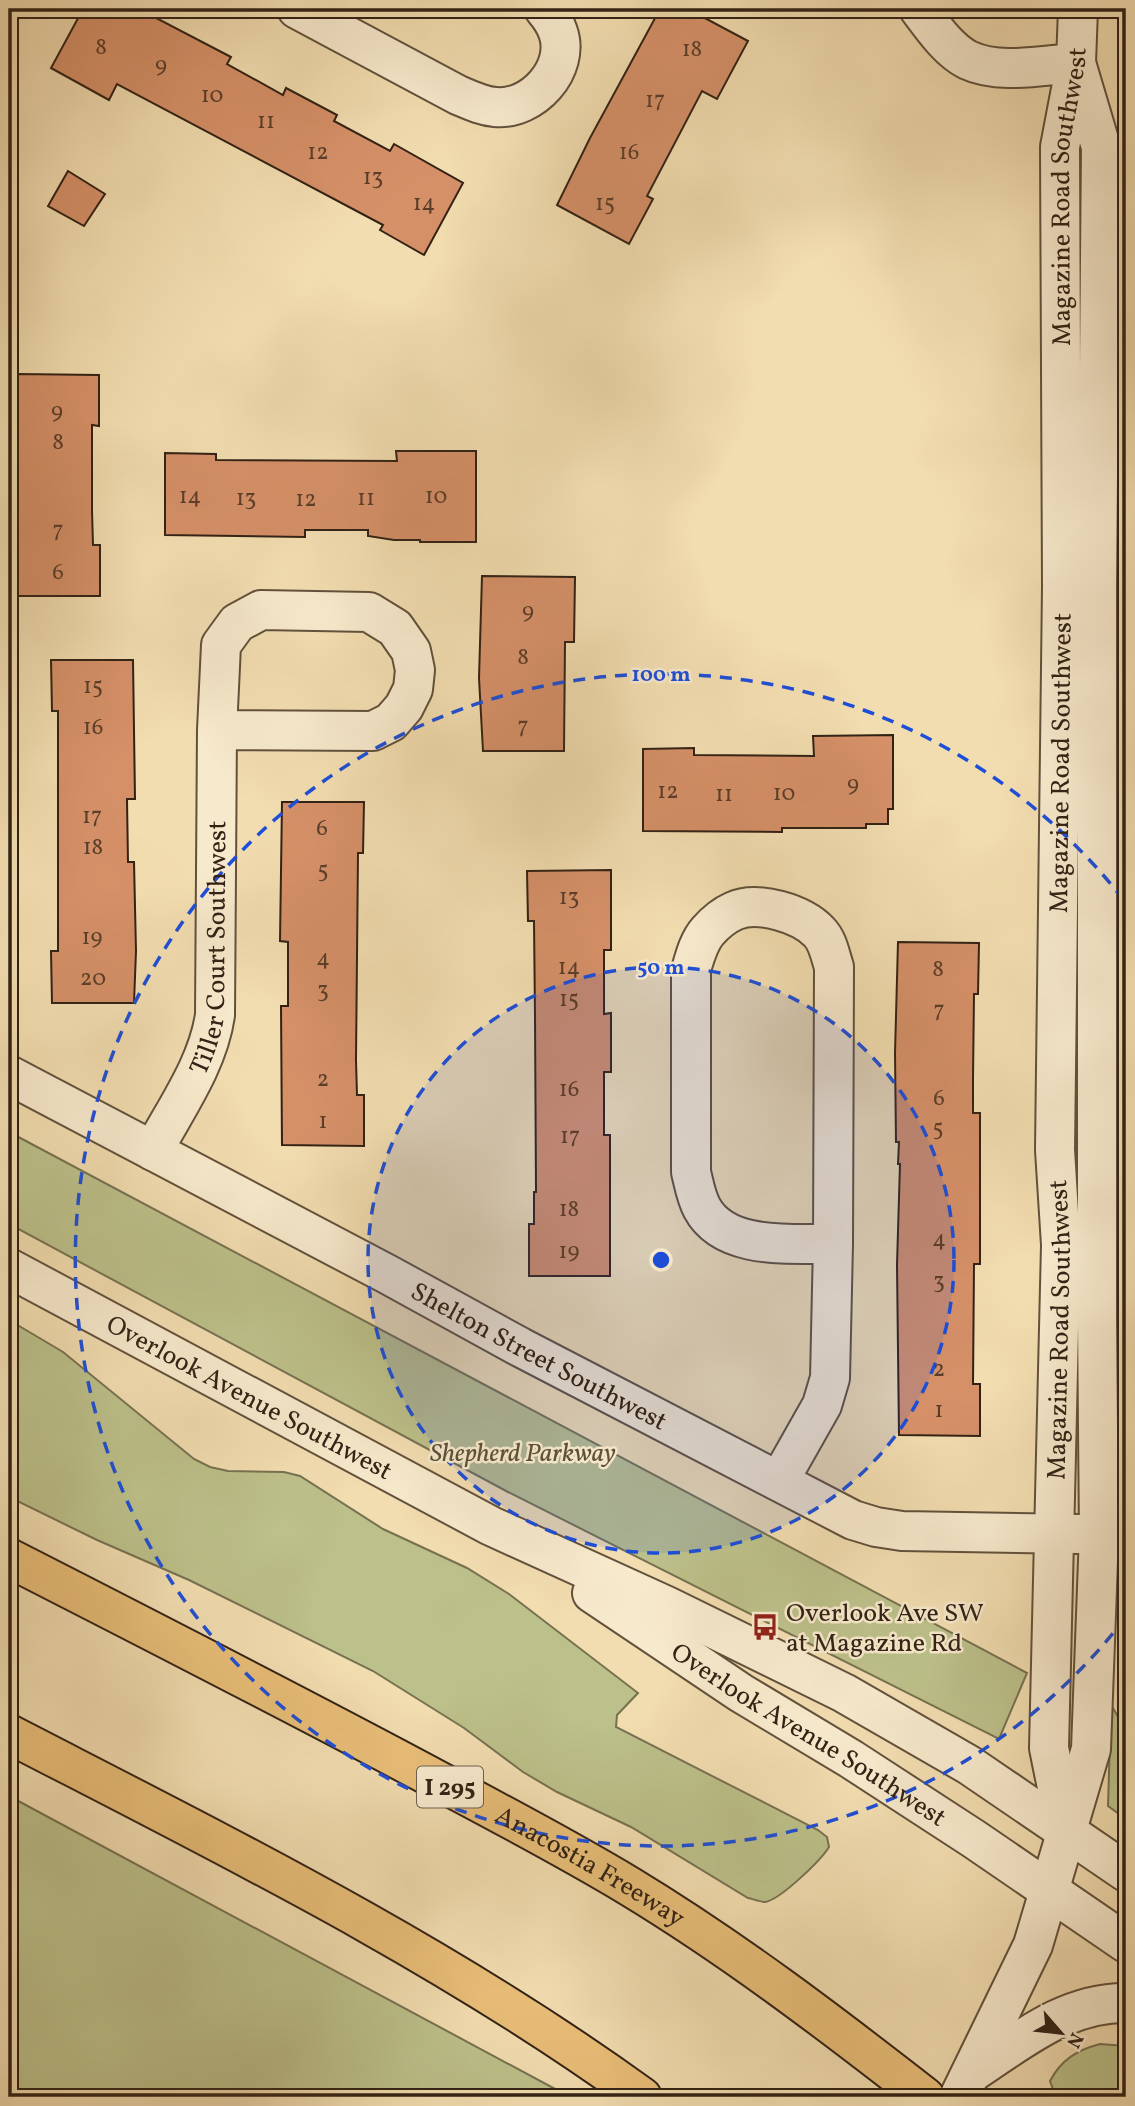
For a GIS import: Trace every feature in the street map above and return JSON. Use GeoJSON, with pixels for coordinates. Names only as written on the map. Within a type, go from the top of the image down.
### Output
{"type":"FeatureCollection","features":[{"type":"Feature","properties":{"kind":"highway","name":"Anacostia Freeway"},"geometry":{"type":"LineString","coordinates":[[9,1558],[389,1754],[629,1886],[789,1994],[925,2097]]}},
{"type":"Feature","properties":{"kind":"highway"},"geometry":{"type":"LineString","coordinates":[[9,1734],[374,1928],[502,2004],[642,2097]]}},
{"type":"Feature","properties":{"kind":"street"},"geometry":{"type":"LineString","coordinates":[[297,9],[458,95],[476,103],[496,107],[514,105],[530,99],[546,85],[556,69],[560,52],[559,33],[544,9]]}},
{"type":"Feature","properties":{"kind":"street"},"geometry":{"type":"LineString","coordinates":[[919,9],[949,45],[966,59],[983,65],[1005,68],[1076,63]]}},
{"type":"Feature","properties":{"kind":"street","name":"Magazine Road Southwest"},"geometry":{"type":"LineString","coordinates":[[1066,1830],[1091,1754],[1099,1534],[1095,1247],[1095,588],[1101,147],[1076,63],[1078,9]]}},
{"type":"Feature","properties":{"kind":"street","name":"Tiller Court Southwest"},"geometry":{"type":"LineString","coordinates":[[153,1151],[203,1059],[215,1015],[217,730],[221,645],[237,623],[261,610],[369,612],[396,628],[411,651],[415,670],[413,690],[404,707],[391,722],[373,731],[217,730]]}},
{"type":"Feature","properties":{"kind":"street"},"geometry":{"type":"LineString","coordinates":[[779,1480],[827,1392],[832,1364],[833,1244],[834,967],[820,933],[805,922],[788,913],[769,908],[736,910],[707,932],[697,948],[691,970],[691,1172],[696,1194],[703,1210],[715,1224],[732,1235],[767,1242],[833,1244]]}},
{"type":"Feature","properties":{"kind":"street","name":"Shelton Street Southwest"},"geometry":{"type":"LineString","coordinates":[[9,1075],[520,1347],[853,1520],[902,1531],[1099,1534]]}},
{"type":"Feature","properties":{"kind":"street","name":"Magazine Road Southwest"},"geometry":{"type":"LineString","coordinates":[[1066,1830],[1049,1748],[1055,1534],[1095,1247]]}},
{"type":"Feature","properties":{"kind":"street","name":"Overlook Avenue Southwest"},"geometry":{"type":"LineString","coordinates":[[9,1268],[491,1526],[667,1606],[844,1693],[969,1765],[1126,1872]]}},
{"type":"Feature","properties":{"kind":"street","name":"Overlook Avenue Southwest"},"geometry":{"type":"LineString","coordinates":[[491,1526],[741,1693],[862,1766],[1126,1943]]}},
{"type":"Feature","properties":{"kind":"street"},"geometry":{"type":"LineString","coordinates":[[965,2085],[1033,1945],[1051,1892],[1066,1830]]}},
{"type":"Feature","properties":{"kind":"street"},"geometry":{"type":"LineString","coordinates":[[965,2085],[1035,2031],[1066,2015],[1105,2003],[1126,2003]]}},
{"type":"Feature","properties":{"kind":"green space","name":"Shepherd Parkway"},"geometry":{"type":"Polygon","coordinates":[[[9,1132],[1027,1673],[999,1739],[508,1492],[9,1224],[9,1132]]]}},
{"type":"Feature","properties":{"kind":"green space"},"geometry":{"type":"Polygon","coordinates":[[[9,1320],[63,1352],[194,1459],[210,1467],[228,1471],[284,1472],[300,1476],[383,1529],[467,1568],[509,1594],[638,1693],[617,1715],[616,1727],[818,1830],[827,1837],[829,1847],[809,1870],[772,1900],[765,1902],[748,1898],[631,1827],[557,1792],[523,1772],[464,1728],[373,1671],[189,1580],[97,1540],[9,1497],[9,1320]]]}},
{"type":"Feature","properties":{"kind":"green space"},"geometry":{"type":"Polygon","coordinates":[[[1111,1705],[1126,1730],[1126,1819],[1108,1806],[1111,1705]]]}},
{"type":"Feature","properties":{"kind":"green space"},"geometry":{"type":"Polygon","coordinates":[[[9,1796],[570,2097],[9,2097],[9,1796]]]}},
{"type":"Feature","properties":{"kind":"green space"},"geometry":{"type":"Polygon","coordinates":[[[1100,2044],[1126,2046],[1126,2097],[1060,2097],[1054,2092],[1050,2081],[1059,2067],[1084,2049],[1100,2044]]]}},
{"type":"Feature","properties":{"kind":"building"},"geometry":{"type":"Polygon","coordinates":[[[83,9],[139,9],[231,57],[227,64],[283,95],[286,88],[337,115],[334,121],[390,151],[394,144],[463,183],[424,255],[380,230],[383,225],[117,84],[109,100],[51,68],[83,9]]]}},
{"type":"Feature","properties":{"kind":"building"},"geometry":{"type":"Polygon","coordinates":[[[660,9],[688,9],[748,41],[717,99],[702,91],[647,196],[653,199],[629,244],[557,205],[660,9]]]}},
{"type":"Feature","properties":{"kind":"building"},"geometry":{"type":"Polygon","coordinates":[[[68,171],[105,194],[84,226],[48,206],[68,171]]]}},
{"type":"Feature","properties":{"kind":"building"},"geometry":{"type":"Polygon","coordinates":[[[18,374],[99,375],[99,426],[92,425],[92,511],[93,545],[100,545],[100,596],[17,596],[15,484],[18,374]]]}},
{"type":"Feature","properties":{"kind":"building"},"geometry":{"type":"Polygon","coordinates":[[[396,451],[476,451],[476,542],[394,540],[368,536],[368,530],[305,530],[305,537],[165,535],[165,453],[216,454],[216,460],[397,461],[396,451]]]}},
{"type":"Feature","properties":{"kind":"building"},"geometry":{"type":"Polygon","coordinates":[[[482,576],[575,577],[574,642],[565,642],[564,751],[483,751],[479,678],[482,576]]]}},
{"type":"Feature","properties":{"kind":"building"},"geometry":{"type":"Polygon","coordinates":[[[51,660],[133,660],[135,799],[127,799],[128,862],[134,862],[134,1003],[52,1003],[51,951],[58,951],[58,711],[52,711],[51,660]]]}},
{"type":"Feature","properties":{"kind":"building"},"geometry":{"type":"Polygon","coordinates":[[[893,735],[893,809],[888,809],[888,824],[866,824],[866,828],[782,828],[782,832],[643,831],[643,749],[694,748],[694,755],[814,756],[813,736],[893,735]]]}},
{"type":"Feature","properties":{"kind":"building"},"geometry":{"type":"Polygon","coordinates":[[[282,802],[364,802],[363,853],[358,853],[356,1060],[357,1095],[364,1095],[364,1146],[282,1145],[281,1006],[288,1006],[288,942],[280,941],[282,802]]]}},
{"type":"Feature","properties":{"kind":"building"},"geometry":{"type":"Polygon","coordinates":[[[611,870],[611,950],[604,950],[604,1014],[611,1013],[611,1072],[604,1072],[604,1135],[610,1135],[610,1276],[529,1276],[529,1224],[534,1224],[536,1192],[534,921],[528,921],[527,871],[611,870]]]}},
{"type":"Feature","properties":{"kind":"building"},"geometry":{"type":"Polygon","coordinates":[[[898,942],[979,943],[978,994],[974,994],[973,1113],[980,1113],[980,1264],[974,1264],[973,1384],[980,1384],[980,1436],[899,1435],[897,1265],[900,1164],[899,1142],[896,1142],[895,1053],[898,942]]]}},
{"type":"Feature","properties":{"kind":"place","name":"Overlook Ave SW at Magazine Rd"},"geometry":{"type":"Point","coordinates":[765,1627]}}]}
